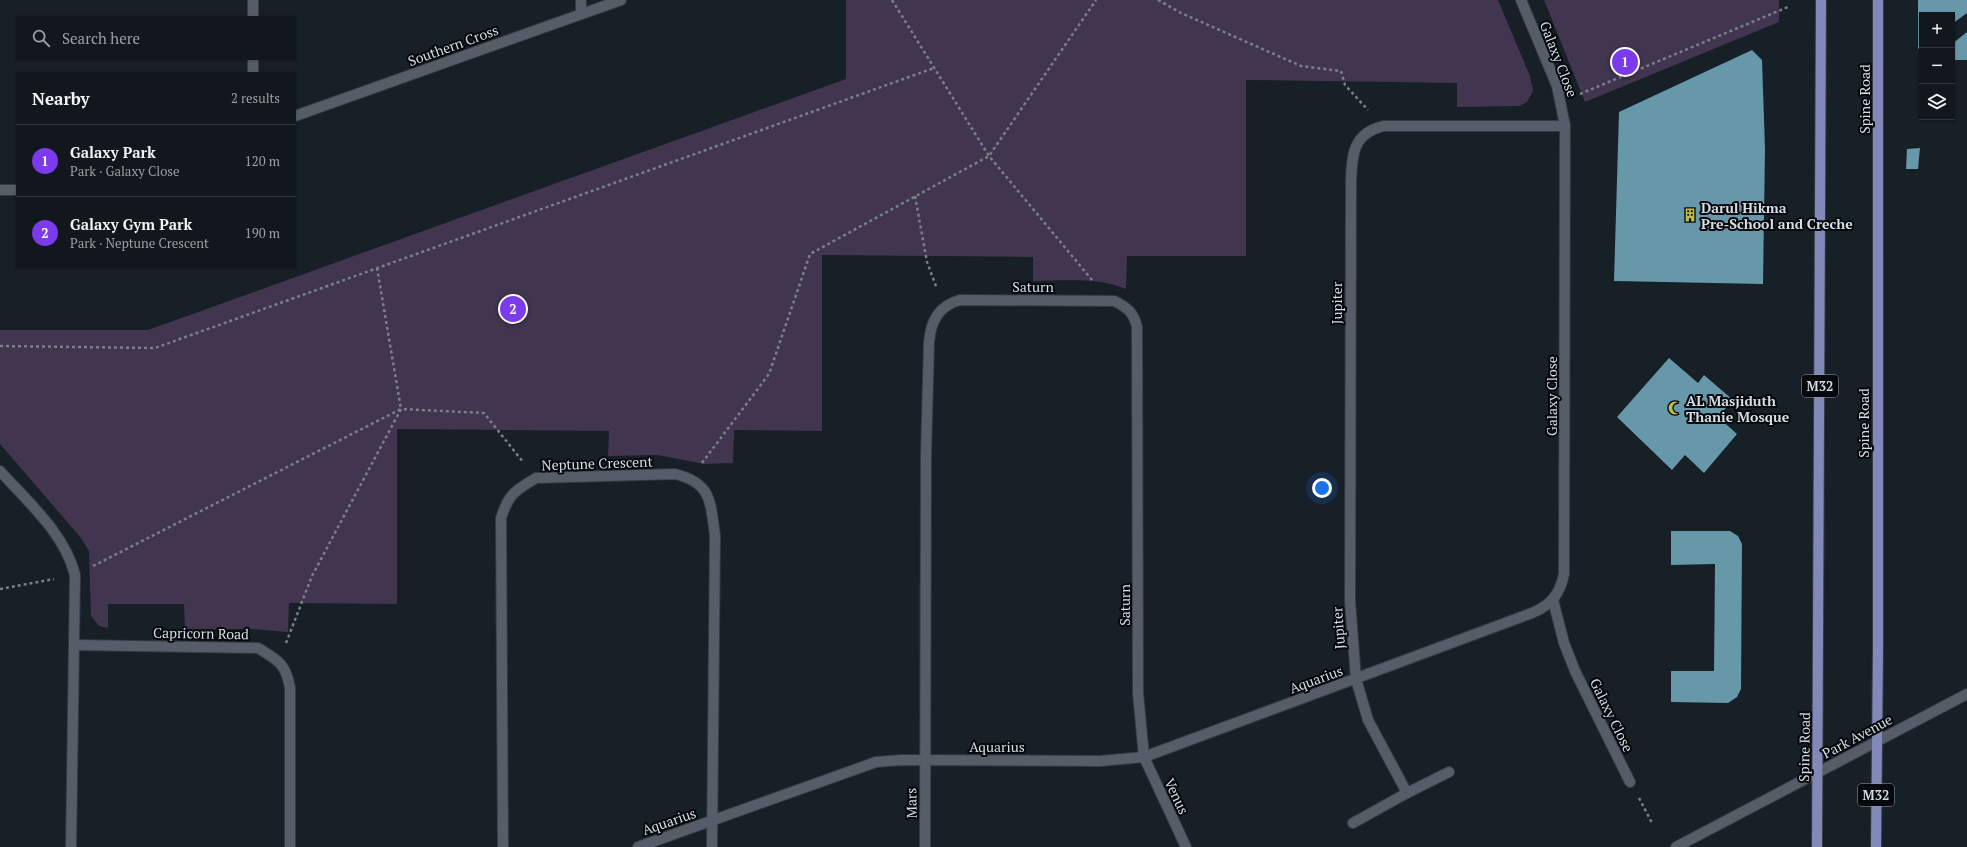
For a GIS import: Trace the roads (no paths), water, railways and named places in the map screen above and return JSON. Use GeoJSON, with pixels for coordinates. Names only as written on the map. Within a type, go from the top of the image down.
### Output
{"type":"FeatureCollection","features":[{"type":"Feature","properties":{"kind":"main road","name":"Spine Road"},"geometry":{"type":"LineString","coordinates":[[1817,847],[1821,0]]}},
{"type":"Feature","properties":{"kind":"main road","name":"Spine Road"},"geometry":{"type":"LineString","coordinates":[[1876,847],[1878,647],[1878,0]]}},
{"type":"Feature","properties":{"kind":"street"},"geometry":{"type":"LineString","coordinates":[[253,16],[254,0]]}},
{"type":"Feature","properties":{"kind":"street"},"geometry":{"type":"LineString","coordinates":[[581,0],[581,14]]}},
{"type":"Feature","properties":{"kind":"street","name":"Southern Cross"},"geometry":{"type":"LineString","coordinates":[[296,116],[621,0]]}},
{"type":"Feature","properties":{"kind":"street","name":"Galaxy Close"},"geometry":{"type":"LineString","coordinates":[[1521,0],[1557,86],[1562,103],[1565,126],[1564,574],[1559,592],[1553,600],[1564,643],[1578,678],[1630,782]]}},
{"type":"Feature","properties":{"kind":"street"},"geometry":{"type":"LineString","coordinates":[[253,60],[253,72]]}},
{"type":"Feature","properties":{"kind":"street","name":"Jupiter"},"geometry":{"type":"LineString","coordinates":[[1356,679],[1350,601],[1351,164],[1357,141],[1373,128],[1384,126],[1565,126]]}},
{"type":"Feature","properties":{"kind":"street"},"geometry":{"type":"LineString","coordinates":[[0,190],[16,190]]}},
{"type":"Feature","properties":{"kind":"street","name":"Saturn"},"geometry":{"type":"LineString","coordinates":[[924,760],[926,463],[929,342],[932,322],[943,307],[960,300],[1114,301],[1126,307],[1136,318],[1138,693],[1144,757]]}},
{"type":"Feature","properties":{"kind":"street"},"geometry":{"type":"LineString","coordinates":[[0,470],[44,520],[63,545],[71,559],[74,576],[71,847]]}},
{"type":"Feature","properties":{"kind":"street","name":"Neptune Crescent"},"geometry":{"type":"LineString","coordinates":[[503,847],[502,518],[506,502],[516,490],[536,478],[675,474],[691,478],[702,486],[710,501],[715,535],[712,821]]}},
{"type":"Feature","properties":{"kind":"street","name":"Aquarius"},"geometry":{"type":"LineString","coordinates":[[638,847],[876,762],[924,760],[1100,761],[1144,757],[1532,614],[1544,608],[1553,600]]}},
{"type":"Feature","properties":{"kind":"street","name":"Capricorn Road"},"geometry":{"type":"LineString","coordinates":[[74,645],[258,648],[279,660],[288,674],[290,688],[290,847]]}},
{"type":"Feature","properties":{"kind":"street","name":"Aquarius"},"geometry":{"type":"LineString","coordinates":[[1356,679],[1368,720],[1407,793]]}},
{"type":"Feature","properties":{"kind":"street","name":"Park Avenue"},"geometry":{"type":"LineString","coordinates":[[1676,847],[1967,694]]}},
{"type":"Feature","properties":{"kind":"street","name":"Venus"},"geometry":{"type":"LineString","coordinates":[[1144,757],[1166,809],[1186,847]]}},
{"type":"Feature","properties":{"kind":"street","name":"Mars"},"geometry":{"type":"LineString","coordinates":[[924,760],[925,847]]}},
{"type":"Feature","properties":{"kind":"street"},"geometry":{"type":"LineString","coordinates":[[1353,823],[1449,772]]}},
{"type":"Feature","properties":{"kind":"street"},"geometry":{"type":"LineString","coordinates":[[712,821],[712,847]]}},
{"type":"Feature","properties":{"kind":"place","name":"Galaxy Park"},"geometry":{"type":"Point","coordinates":[1625,62]}},
{"type":"Feature","properties":{"kind":"place","name":"Darul Hikma Pre-School and Creche"},"geometry":{"type":"Point","coordinates":[1690,215]}},
{"type":"Feature","properties":{"kind":"place","name":"Galaxy Gym Park"},"geometry":{"type":"Point","coordinates":[513,309]}},
{"type":"Feature","properties":{"kind":"place","name":"AL Masjiduth Thanie Mosque"},"geometry":{"type":"Point","coordinates":[1675,408]}}]}
